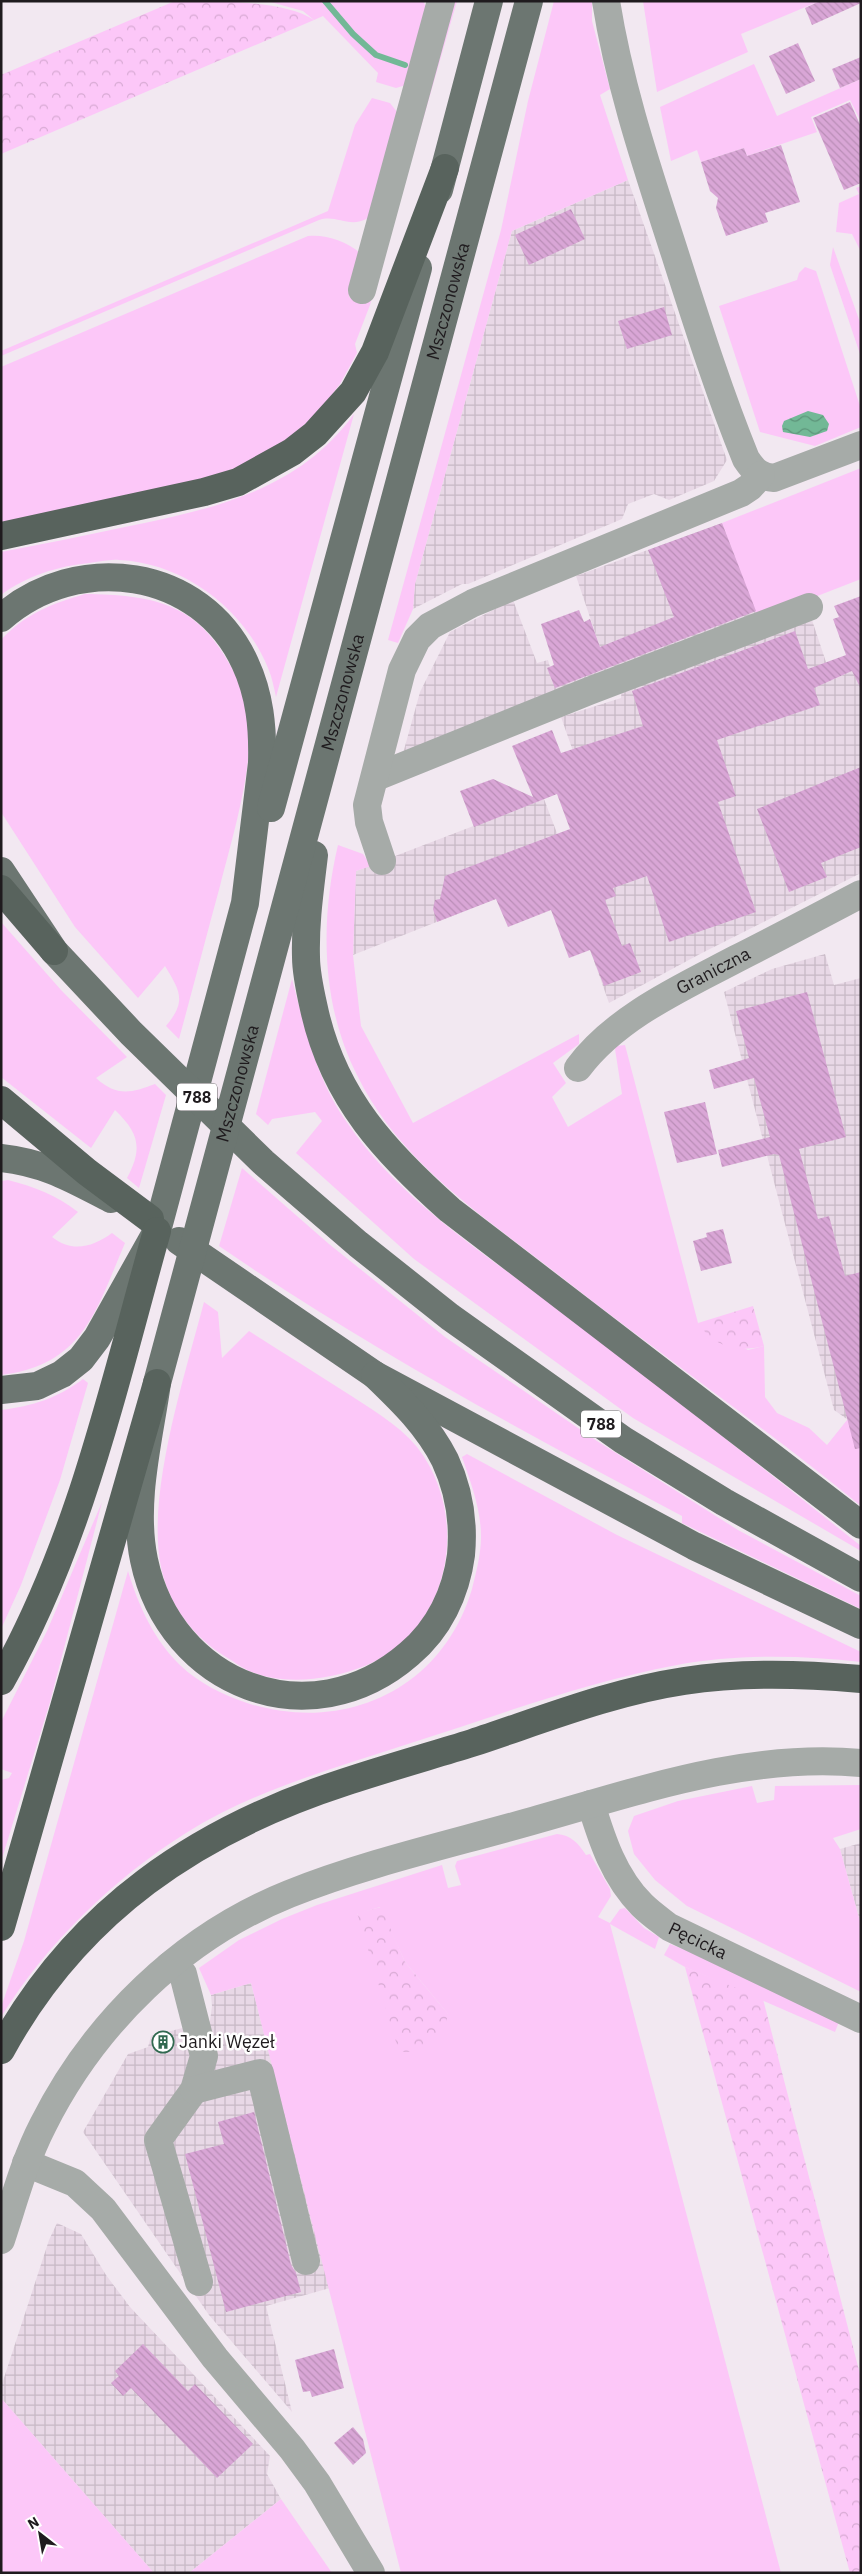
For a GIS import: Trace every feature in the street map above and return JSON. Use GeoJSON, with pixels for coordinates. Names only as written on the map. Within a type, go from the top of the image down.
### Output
{"type":"FeatureCollection","features":[{"type":"Feature","properties":{"kind":"highway"},"geometry":{"type":"LineString","coordinates":[[1,536],[204,492],[238,482],[278,460],[315,434],[353,392],[375,352],[445,168]]}},
{"type":"Feature","properties":{"kind":"highway"},"geometry":{"type":"LineString","coordinates":[[1,889],[54,951]]}},
{"type":"Feature","properties":{"kind":"highway"},"geometry":{"type":"LineString","coordinates":[[1,1100],[87,1179],[153,1225],[81,1499],[37,1612],[1,1682]]}},
{"type":"Feature","properties":{"kind":"highway"},"geometry":{"type":"LineString","coordinates":[[1,1927],[157,1383]]}},
{"type":"Feature","properties":{"kind":"highway"},"geometry":{"type":"LineString","coordinates":[[1,2050],[22,2016],[67,1953],[121,1902],[194,1848],[275,1808],[343,1782],[620,1694],[683,1681],[728,1676],[812,1675],[861,1679]]}},
{"type":"Feature","properties":{"kind":"main road"},"geometry":{"type":"LineString","coordinates":[[1,1390],[37,1386],[62,1374],[81,1359],[97,1338],[153,1225],[245,903],[489,1]]}},
{"type":"Feature","properties":{"kind":"main road","name":"Mszczonowska"},"geometry":{"type":"LineString","coordinates":[[375,1375],[408,1406],[428,1431],[445,1461],[456,1490],[464,1530],[459,1570],[453,1592],[442,1616],[421,1644],[393,1668],[358,1686],[324,1695],[291,1695],[249,1687],[210,1667],[183,1642],[166,1618],[153,1591],[144,1560],[139,1531],[144,1470],[157,1383],[530,1]]}},
{"type":"Feature","properties":{"kind":"main road"},"geometry":{"type":"LineString","coordinates":[[1,618],[13,608],[42,591],[77,580],[107,576],[132,578],[166,586],[190,600],[212,618],[230,638],[244,661],[256,690],[263,741],[245,903]]}},
{"type":"Feature","properties":{"kind":"main road"},"geometry":{"type":"LineString","coordinates":[[329,747],[306,922],[306,959],[321,1038],[335,1074],[364,1121],[387,1151],[450,1210],[861,1525]]}},
{"type":"Feature","properties":{"kind":"main road"},"geometry":{"type":"LineString","coordinates":[[1,870],[54,951]]}},
{"type":"Feature","properties":{"kind":"main road","name":"788"},"geometry":{"type":"LineString","coordinates":[[54,951],[131,1033],[263,1162],[358,1244],[534,1379],[624,1440],[724,1502],[861,1578]]}},
{"type":"Feature","properties":{"kind":"main road"},"geometry":{"type":"LineString","coordinates":[[1,1158],[29,1161],[87,1179]]}},
{"type":"Feature","properties":{"kind":"main road"},"geometry":{"type":"LineString","coordinates":[[153,1225],[375,1375],[694,1546],[861,1625]]}},
{"type":"Feature","properties":{"kind":"street"},"geometry":{"type":"LineString","coordinates":[[362,290],[441,1]]}},
{"type":"Feature","properties":{"kind":"street"},"geometry":{"type":"LineString","coordinates":[[606,1],[614,52],[630,118],[738,441],[749,464],[761,475],[774,478],[861,445]]}},
{"type":"Feature","properties":{"kind":"street"},"geometry":{"type":"LineString","coordinates":[[382,861],[369,822],[366,805],[376,777],[402,670],[417,639],[430,626],[473,603],[741,493],[750,487],[761,475]]}},
{"type":"Feature","properties":{"kind":"street"},"geometry":{"type":"LineString","coordinates":[[376,777],[589,691],[809,607]]}},
{"type":"Feature","properties":{"kind":"street","name":"Graniczna"},"geometry":{"type":"LineString","coordinates":[[578,1068],[590,1052],[605,1039],[681,988],[861,894]]}},
{"type":"Feature","properties":{"kind":"street"},"geometry":{"type":"LineString","coordinates":[[1,2240],[26,2162],[43,2125],[86,2053],[114,2019],[170,1966],[224,1928],[253,1911],[326,1880],[667,1781],[734,1768],[837,1761],[861,1763]]}},
{"type":"Feature","properties":{"kind":"street","name":"Pęcicka"},"geometry":{"type":"LineString","coordinates":[[591,1804],[602,1840],[624,1882],[642,1905],[669,1927],[861,2019]]}},
{"type":"Feature","properties":{"kind":"street"},"geometry":{"type":"LineString","coordinates":[[170,1966],[183,1974],[204,2056],[194,2090],[158,2140],[200,2282]]}},
{"type":"Feature","properties":{"kind":"street"},"geometry":{"type":"LineString","coordinates":[[194,2090],[260,2073],[306,2261]]}},
{"type":"Feature","properties":{"kind":"street"},"geometry":{"type":"LineString","coordinates":[[26,2162],[75,2183],[103,2209],[215,2358],[292,2449],[317,2483],[371,2573]]}},
{"type":"Feature","properties":{"kind":"shaded area"},"geometry":{"type":"Polygon","coordinates":[[[628,180],[727,460],[714,481],[669,500],[654,494],[628,504],[622,519],[468,584],[462,584],[413,609],[415,584],[512,231],[628,180]]]}},
{"type":"Feature","properties":{"kind":"shaded area"},"geometry":{"type":"Polygon","coordinates":[[[722,523],[757,615],[402,757],[420,692],[450,632],[513,600],[537,663],[548,660],[550,667],[600,647],[576,576],[722,523]]]}},
{"type":"Feature","properties":{"kind":"shaded area"},"geometry":{"type":"Polygon","coordinates":[[[811,617],[832,680],[861,667],[861,873],[700,954],[609,1003],[564,877],[523,888],[353,955],[356,871],[544,799],[560,841],[599,825],[561,717],[621,698],[622,686],[811,617]]]}},
{"type":"Feature","properties":{"kind":"shaded area"},"geometry":{"type":"Polygon","coordinates":[[[825,954],[834,985],[861,978],[861,1429],[834,1410],[724,992],[772,969],[825,954]]]}},
{"type":"Feature","properties":{"kind":"shaded area"},"geometry":{"type":"Polygon","coordinates":[[[861,1843],[861,1925],[840,1849],[861,1843]]]}},
{"type":"Feature","properties":{"kind":"shaded area"},"geometry":{"type":"Polygon","coordinates":[[[251,1983],[330,2288],[266,2306],[292,2412],[209,2315],[83,2132],[128,2054],[148,2047],[151,2036],[210,2021],[211,1995],[251,1983]]]}},
{"type":"Feature","properties":{"kind":"shaded area"},"geometry":{"type":"Polygon","coordinates":[[[57,2223],[81,2234],[106,2275],[130,2307],[270,2456],[267,2474],[281,2499],[189,2573],[154,2573],[1,2398],[1,2387],[49,2240],[57,2223]]]}},
{"type":"Feature","properties":{"kind":"green space"},"geometry":{"type":"Polygon","coordinates":[[[175,1],[267,5],[301,13],[314,20],[1,154],[1,75],[175,1]]]}},
{"type":"Feature","properties":{"kind":"green space"},"geometry":{"type":"Polygon","coordinates":[[[267,1],[423,1],[428,11],[406,85],[396,88],[376,82],[378,73],[323,16],[314,20],[303,11],[267,1]]]}},
{"type":"Feature","properties":{"kind":"green space"},"geometry":{"type":"Polygon","coordinates":[[[450,1],[457,1],[370,305],[355,344],[357,353],[340,384],[319,412],[286,441],[241,466],[193,483],[1,524],[1,367],[308,236],[336,239],[360,253],[349,297],[363,303],[450,1]]]}},
{"type":"Feature","properties":{"kind":"green space"},"geometry":{"type":"Polygon","coordinates":[[[554,1],[592,1],[592,21],[610,89],[600,95],[628,180],[512,231],[415,584],[413,609],[398,643],[388,640],[501,230],[528,101],[554,1]]]}},
{"type":"Feature","properties":{"kind":"green space"},"geometry":{"type":"Polygon","coordinates":[[[643,1],[820,1],[741,34],[748,52],[657,92],[643,1]]]}},
{"type":"Feature","properties":{"kind":"green space"},"geometry":{"type":"Polygon","coordinates":[[[754,64],[777,116],[861,79],[861,122],[850,100],[811,117],[817,132],[747,156],[744,148],[701,162],[697,150],[671,161],[660,107],[754,64]]]}},
{"type":"Feature","properties":{"kind":"green space"},"geometry":{"type":"Polygon","coordinates":[[[372,98],[390,103],[397,112],[368,218],[355,222],[332,219],[319,220],[1,356],[1,351],[328,211],[355,125],[372,98]]]}},
{"type":"Feature","properties":{"kind":"green space"},"geometry":{"type":"Polygon","coordinates":[[[861,186],[861,252],[852,234],[836,232],[839,203],[859,194],[856,188],[861,186]]]}},
{"type":"Feature","properties":{"kind":"green space"},"geometry":{"type":"Polygon","coordinates":[[[833,247],[861,325],[861,357],[830,265],[833,247]]]}},
{"type":"Feature","properties":{"kind":"green space"},"geometry":{"type":"Polygon","coordinates":[[[805,267],[816,271],[861,409],[861,427],[815,446],[760,432],[719,306],[797,280],[799,273],[805,267]]]}},
{"type":"Feature","properties":{"kind":"green space"},"geometry":{"type":"Polygon","coordinates":[[[354,414],[276,697],[268,668],[244,627],[209,593],[188,580],[166,570],[143,563],[119,560],[78,564],[32,577],[1,595],[1,552],[190,513],[252,493],[280,479],[307,462],[332,440],[354,414]]]}},
{"type":"Feature","properties":{"kind":"green space"},"geometry":{"type":"Polygon","coordinates":[[[861,468],[861,579],[758,619],[722,523],[861,468]]]}},
{"type":"Feature","properties":{"kind":"green space"},"geometry":{"type":"Polygon","coordinates":[[[85,594],[151,600],[170,606],[187,615],[202,627],[217,644],[237,679],[247,707],[249,741],[245,783],[179,1039],[166,1026],[177,1010],[179,996],[165,966],[138,998],[75,927],[1,812],[1,640],[19,623],[39,611],[85,594]]]}},
{"type":"Feature","properties":{"kind":"green space"},"geometry":{"type":"Polygon","coordinates":[[[338,845],[363,854],[371,866],[356,871],[353,955],[361,1026],[413,1123],[579,1034],[579,1044],[553,1063],[566,1083],[552,1097],[568,1127],[622,1094],[615,1049],[617,1046],[625,1045],[698,1323],[748,1350],[764,1346],[765,1397],[777,1413],[809,1428],[827,1445],[847,1420],[861,1429],[861,1506],[496,1227],[442,1183],[394,1133],[374,1105],[357,1075],[345,1048],[336,1020],[330,991],[327,962],[328,903],[338,845]]]}},
{"type":"Feature","properties":{"kind":"green space"},"geometry":{"type":"Polygon","coordinates":[[[1,922],[61,990],[127,1057],[96,1078],[111,1088],[124,1092],[139,1090],[155,1084],[166,1095],[139,1188],[127,1178],[137,1149],[134,1134],[115,1110],[91,1148],[1,1077],[1,922]]]}},
{"type":"Feature","properties":{"kind":"green space"},"geometry":{"type":"Polygon","coordinates":[[[292,979],[313,1054],[328,1090],[348,1124],[370,1153],[394,1179],[421,1204],[478,1250],[565,1314],[861,1546],[861,1551],[633,1418],[414,1259],[296,1153],[322,1121],[315,1112],[272,1119],[268,1125],[256,1114],[292,979]]]}},
{"type":"Feature","properties":{"kind":"green space"},"geometry":{"type":"Polygon","coordinates":[[[242,1168],[329,1244],[445,1337],[597,1441],[738,1530],[861,1596],[861,1609],[682,1523],[682,1516],[447,1388],[332,1319],[219,1246],[242,1168]]]}},
{"type":"Feature","properties":{"kind":"green space"},"geometry":{"type":"Polygon","coordinates":[[[8,1180],[45,1192],[78,1212],[52,1237],[60,1242],[75,1246],[90,1245],[112,1233],[125,1243],[95,1312],[69,1347],[51,1360],[29,1369],[1,1375],[1,1181],[8,1180]]]}},
{"type":"Feature","properties":{"kind":"green space"},"geometry":{"type":"Polygon","coordinates":[[[204,1302],[218,1312],[222,1358],[249,1331],[401,1430],[417,1447],[432,1470],[442,1496],[447,1523],[447,1550],[442,1577],[432,1603],[418,1626],[399,1646],[367,1665],[331,1676],[301,1680],[271,1678],[249,1671],[203,1640],[184,1619],[170,1594],[161,1567],[158,1538],[163,1470],[178,1399],[204,1302]]]}},
{"type":"Feature","properties":{"kind":"green space"},"geometry":{"type":"Polygon","coordinates":[[[753,1306],[764,1346],[745,1349],[727,1346],[711,1338],[698,1323],[753,1306]]]}},
{"type":"Feature","properties":{"kind":"green space"},"geometry":{"type":"Polygon","coordinates":[[[83,1379],[88,1383],[60,1480],[21,1585],[1,1629],[1,1410],[45,1400],[74,1386],[83,1379]]]}},
{"type":"Feature","properties":{"kind":"green space"},"geometry":{"type":"Polygon","coordinates":[[[467,1454],[617,1535],[861,1652],[861,1662],[792,1657],[745,1657],[699,1661],[643,1672],[543,1700],[324,1771],[267,1792],[239,1804],[186,1833],[133,1870],[83,1915],[60,1939],[19,1990],[1,2017],[1,2007],[24,1941],[128,1571],[148,1622],[171,1656],[188,1672],[220,1692],[247,1703],[283,1711],[319,1712],[353,1707],[385,1696],[413,1678],[438,1654],[458,1624],[472,1589],[481,1543],[481,1527],[472,1486],[462,1457],[467,1454]]]}},
{"type":"Feature","properties":{"kind":"green space"},"geometry":{"type":"Polygon","coordinates":[[[102,1502],[50,1702],[1,1862],[1,1780],[9,1778],[12,1773],[1,1769],[1,1722],[47,1631],[102,1502]]]}},
{"type":"Feature","properties":{"kind":"green space"},"geometry":{"type":"Polygon","coordinates":[[[861,1785],[861,1829],[833,1838],[840,1849],[861,1925],[861,1992],[687,1906],[655,1880],[634,1854],[628,1831],[634,1816],[678,1801],[752,1786],[757,1803],[774,1800],[775,1786],[861,1785]]]}},
{"type":"Feature","properties":{"kind":"green space"},"geometry":{"type":"Polygon","coordinates":[[[557,1834],[566,1836],[577,1843],[586,1855],[590,1854],[610,1889],[611,1896],[598,1917],[610,1923],[620,1909],[625,1908],[644,1928],[659,1937],[655,1949],[610,1924],[781,2573],[401,2573],[251,1983],[211,1995],[199,1968],[239,1940],[282,1919],[317,1905],[442,1865],[448,1888],[461,1885],[455,1866],[457,1861],[557,1834]],[[380,1907],[357,1914],[448,2014],[405,1962],[380,1907]]]}},
{"type":"Feature","properties":{"kind":"green space"},"geometry":{"type":"Polygon","coordinates":[[[381,1907],[405,1962],[448,2014],[443,2036],[421,2052],[399,2052],[357,1913],[381,1907]]]}},
{"type":"Feature","properties":{"kind":"green space"},"geometry":{"type":"Polygon","coordinates":[[[670,1944],[711,1960],[840,2019],[835,2032],[685,1967],[664,1955],[670,1944]]]}},
{"type":"Feature","properties":{"kind":"green space"},"geometry":{"type":"Polygon","coordinates":[[[685,1967],[763,1999],[861,2378],[861,2573],[850,2573],[685,1967]]]}},
{"type":"Feature","properties":{"kind":"green space"},"geometry":{"type":"Polygon","coordinates":[[[1,2398],[154,2573],[1,2573],[1,2398]]]}},
{"type":"Feature","properties":{"kind":"green space"},"geometry":{"type":"Polygon","coordinates":[[[281,2499],[332,2573],[189,2573],[281,2499]]]}},
{"type":"Feature","properties":{"kind":"water"},"geometry":{"type":"Polygon","coordinates":[[[808,411],[823,415],[829,424],[827,431],[810,437],[783,432],[782,426],[784,421],[808,411]]]}},
{"type":"Feature","properties":{"kind":"building"},"geometry":{"type":"Polygon","coordinates":[[[820,1],[861,1],[861,3],[812,25],[805,8],[820,1]]]}},
{"type":"Feature","properties":{"kind":"building"},"geometry":{"type":"Polygon","coordinates":[[[798,43],[815,81],[786,94],[769,56],[798,43]]]}},
{"type":"Feature","properties":{"kind":"building"},"geometry":{"type":"Polygon","coordinates":[[[861,57],[861,79],[840,88],[832,69],[861,57]]]}},
{"type":"Feature","properties":{"kind":"building"},"geometry":{"type":"Polygon","coordinates":[[[850,102],[861,127],[861,183],[844,190],[813,118],[850,102]]]}},
{"type":"Feature","properties":{"kind":"building"},"geometry":{"type":"Polygon","coordinates":[[[781,145],[800,202],[765,213],[768,222],[726,236],[716,208],[718,198],[710,191],[701,162],[744,148],[747,156],[781,145]]]}},
{"type":"Feature","properties":{"kind":"building"},"geometry":{"type":"Polygon","coordinates":[[[571,209],[585,239],[529,265],[515,235],[571,209]]]}},
{"type":"Feature","properties":{"kind":"building"},"geometry":{"type":"Polygon","coordinates":[[[664,307],[672,335],[627,349],[618,321],[664,307]]]}},
{"type":"Feature","properties":{"kind":"building"},"geometry":{"type":"Polygon","coordinates":[[[722,523],[756,611],[555,688],[547,668],[554,665],[541,624],[579,610],[584,622],[590,619],[600,647],[674,617],[648,550],[722,523]]]}},
{"type":"Feature","properties":{"kind":"building"},"geometry":{"type":"Polygon","coordinates":[[[861,596],[861,689],[852,671],[814,688],[820,705],[717,740],[736,796],[718,802],[756,912],[669,942],[647,876],[613,888],[616,896],[605,900],[622,946],[630,943],[641,972],[604,986],[590,950],[569,958],[551,910],[508,927],[496,899],[437,922],[433,909],[435,900],[440,899],[445,876],[570,829],[557,794],[474,827],[460,791],[493,779],[533,797],[512,746],[552,730],[561,753],[643,726],[632,691],[795,631],[808,669],[846,655],[833,619],[839,617],[834,606],[861,596]]]}},
{"type":"Feature","properties":{"kind":"building"},"geometry":{"type":"Polygon","coordinates":[[[861,767],[861,847],[821,863],[827,877],[789,892],[757,809],[861,767]]]}},
{"type":"Feature","properties":{"kind":"building"},"geometry":{"type":"Polygon","coordinates":[[[807,992],[846,1137],[799,1149],[818,1219],[829,1216],[845,1276],[861,1272],[861,1448],[855,1449],[779,1155],[774,1154],[722,1167],[718,1150],[770,1137],[754,1078],[714,1089],[709,1070],[749,1058],[736,1011],[807,992]]]}},
{"type":"Feature","properties":{"kind":"building"},"geometry":{"type":"Polygon","coordinates":[[[705,1102],[717,1154],[677,1163],[664,1112],[705,1102]]]}},
{"type":"Feature","properties":{"kind":"building"},"geometry":{"type":"Polygon","coordinates":[[[723,1229],[732,1263],[701,1271],[693,1241],[707,1237],[706,1233],[723,1229]]]}},
{"type":"Feature","properties":{"kind":"building"},"geometry":{"type":"Polygon","coordinates":[[[254,2112],[291,2265],[296,2273],[301,2292],[226,2312],[185,2154],[224,2144],[218,2122],[254,2112]]]}},
{"type":"Feature","properties":{"kind":"building"},"geometry":{"type":"Polygon","coordinates":[[[143,2344],[188,2391],[195,2384],[253,2444],[217,2478],[131,2388],[123,2396],[111,2383],[119,2376],[115,2371],[143,2344]]]}},
{"type":"Feature","properties":{"kind":"building"},"geometry":{"type":"Polygon","coordinates":[[[334,2349],[344,2388],[312,2397],[310,2391],[303,2392],[295,2360],[334,2349]]]}},
{"type":"Feature","properties":{"kind":"building"},"geometry":{"type":"Polygon","coordinates":[[[353,2427],[363,2439],[366,2453],[353,2465],[334,2443],[353,2427]]]}},
{"type":"Feature","properties":{"kind":"waterway"},"geometry":{"type":"LineString","coordinates":[[325,1],[353,34],[376,55],[405,65]]}},
{"type":"Feature","properties":{"kind":"place","name":"Janki Węzeł"},"geometry":{"type":"Point","coordinates":[163,2042]}}]}
